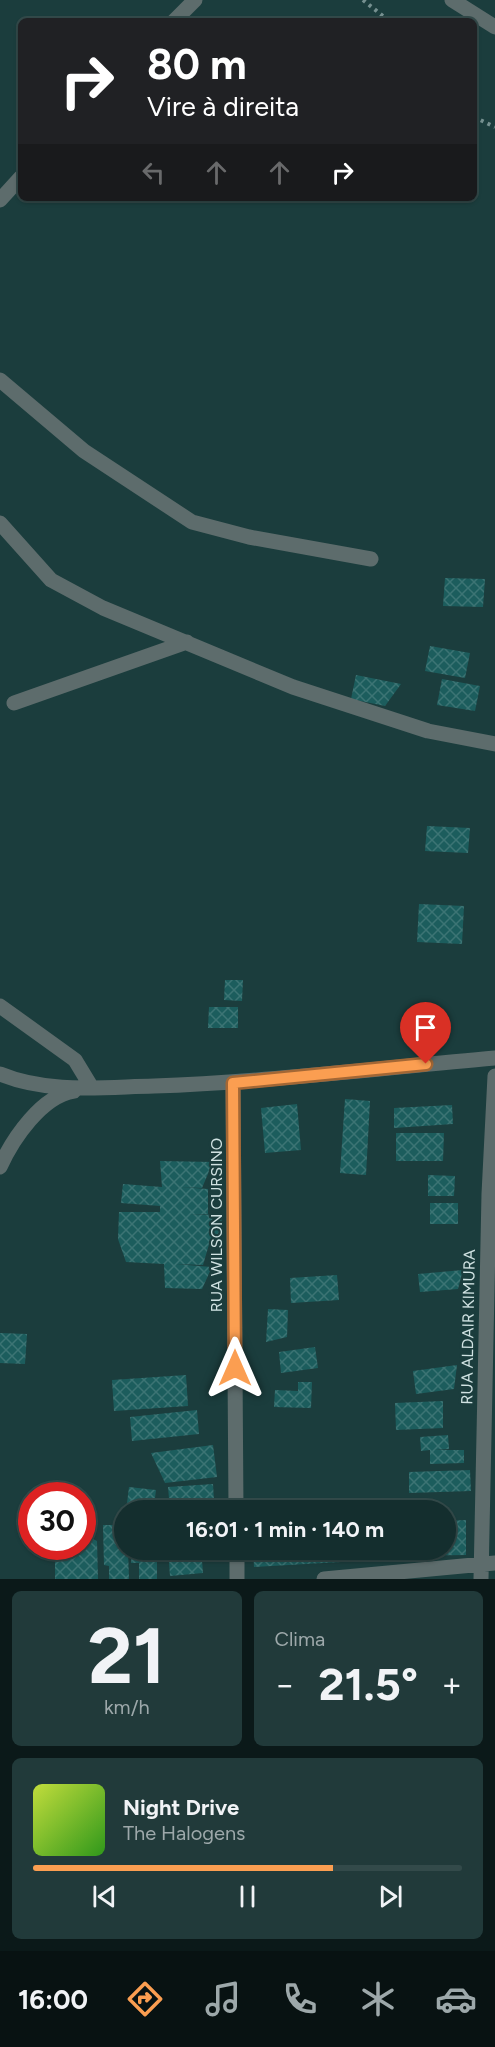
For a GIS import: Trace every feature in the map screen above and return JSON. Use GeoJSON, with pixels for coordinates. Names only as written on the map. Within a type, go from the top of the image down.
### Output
{"type":"FeatureCollection","features":[{"type":"Feature","properties":{"kind":"street"},"geometry":{"type":"LineString","coordinates":[[177,18],[195,0]]}},
{"type":"Feature","properties":{"kind":"street"},"geometry":{"type":"LineString","coordinates":[[452,0],[495,27]]}},
{"type":"Feature","properties":{"kind":"street"},"geometry":{"type":"LineString","coordinates":[[0,200],[18,180]]}},
{"type":"Feature","properties":{"kind":"street"},"geometry":{"type":"LineString","coordinates":[[0,380],[84,451],[192,522],[249,537],[371,559]]}},
{"type":"Feature","properties":{"kind":"street"},"geometry":{"type":"LineString","coordinates":[[0,523],[51,580],[103,608],[293,687],[428,732],[495,744]]}},
{"type":"Feature","properties":{"kind":"street"},"geometry":{"type":"LineString","coordinates":[[14,703],[187,642]]}},
{"type":"Feature","properties":{"kind":"street"},"geometry":{"type":"LineString","coordinates":[[0,1006],[75,1060],[92,1088]]}},
{"type":"Feature","properties":{"kind":"street"},"geometry":{"type":"LineString","coordinates":[[0,1074],[13,1080],[43,1086],[92,1088],[233,1083],[495,1058]]}},
{"type":"Feature","properties":{"kind":"street","name":"RUA ALDAIR KIMURA"},"geometry":{"type":"LineString","coordinates":[[485,1569],[489,1194],[495,1076]]}},
{"type":"Feature","properties":{"kind":"street","name":"RUA WILSON CURSINO"},"geometry":{"type":"LineString","coordinates":[[233,1083],[236,1500]]}},
{"type":"Feature","properties":{"kind":"street"},"geometry":{"type":"LineString","coordinates":[[0,1167],[10,1145],[30,1120],[52,1100],[63,1093],[92,1088]]}},
{"type":"Feature","properties":{"kind":"street"},"geometry":{"type":"LineString","coordinates":[[237,1560],[237,1579]]}},
{"type":"Feature","properties":{"kind":"street"},"geometry":{"type":"LineString","coordinates":[[324,1579],[485,1569]]}},
{"type":"Feature","properties":{"kind":"path"},"geometry":{"type":"LineString","coordinates":[[363,0],[384,18]]}},
{"type":"Feature","properties":{"kind":"path"},"geometry":{"type":"LineString","coordinates":[[477,118],[495,127]]}},
{"type":"Feature","properties":{"kind":"building"},"geometry":{"type":"Polygon","coordinates":[[[445,578],[485,579],[483,607],[443,606],[445,578]]]}},
{"type":"Feature","properties":{"kind":"building"},"geometry":{"type":"Polygon","coordinates":[[[430,646],[470,653],[465,678],[425,671],[430,646]]]}},
{"type":"Feature","properties":{"kind":"building"},"geometry":{"type":"Polygon","coordinates":[[[356,675],[401,684],[385,706],[351,699],[356,675]]]}},
{"type":"Feature","properties":{"kind":"building"},"geometry":{"type":"Polygon","coordinates":[[[442,679],[480,686],[475,711],[437,705],[442,679]]]}},
{"type":"Feature","properties":{"kind":"building"},"geometry":{"type":"Polygon","coordinates":[[[427,826],[470,828],[468,853],[425,851],[427,826]]]}},
{"type":"Feature","properties":{"kind":"building"},"geometry":{"type":"Polygon","coordinates":[[[419,904],[464,906],[462,944],[417,942],[419,904]]]}},
{"type":"Feature","properties":{"kind":"building"},"geometry":{"type":"Polygon","coordinates":[[[225,980],[243,980],[242,1001],[224,1000],[225,980]]]}},
{"type":"Feature","properties":{"kind":"building"},"geometry":{"type":"Polygon","coordinates":[[[209,1007],[238,1007],[238,1028],[208,1028],[209,1007]]]}},
{"type":"Feature","properties":{"kind":"building"},"geometry":{"type":"Polygon","coordinates":[[[345,1099],[370,1101],[366,1175],[340,1173],[345,1099]]]}},
{"type":"Feature","properties":{"kind":"building"},"geometry":{"type":"Polygon","coordinates":[[[297,1104],[301,1150],[265,1153],[261,1108],[297,1104]]]}},
{"type":"Feature","properties":{"kind":"building"},"geometry":{"type":"Polygon","coordinates":[[[452,1105],[453,1124],[394,1128],[394,1108],[452,1105]]]}},
{"type":"Feature","properties":{"kind":"building"},"geometry":{"type":"Polygon","coordinates":[[[396,1133],[444,1133],[443,1161],[396,1161],[396,1133]]]}},
{"type":"Feature","properties":{"kind":"building"},"geometry":{"type":"Polygon","coordinates":[[[160,1161],[213,1162],[202,1188],[180,1187],[208,1189],[208,1214],[189,1214],[222,1215],[221,1241],[210,1241],[203,1265],[175,1264],[212,1267],[202,1289],[165,1288],[164,1264],[126,1262],[118,1239],[119,1212],[160,1212],[160,1206],[121,1203],[123,1184],[162,1187],[160,1161]]]}},
{"type":"Feature","properties":{"kind":"building"},"geometry":{"type":"Polygon","coordinates":[[[428,1175],[455,1176],[454,1196],[428,1196],[428,1175]]]}},
{"type":"Feature","properties":{"kind":"building"},"geometry":{"type":"Polygon","coordinates":[[[430,1203],[458,1203],[458,1224],[430,1224],[430,1203]]]}},
{"type":"Feature","properties":{"kind":"building"},"geometry":{"type":"Polygon","coordinates":[[[463,1270],[458,1289],[420,1292],[418,1274],[463,1270]]]}},
{"type":"Feature","properties":{"kind":"building"},"geometry":{"type":"Polygon","coordinates":[[[337,1275],[339,1300],[291,1303],[290,1278],[337,1275]]]}},
{"type":"Feature","properties":{"kind":"building"},"geometry":{"type":"Polygon","coordinates":[[[268,1309],[288,1310],[287,1337],[266,1342],[268,1309]]]}},
{"type":"Feature","properties":{"kind":"building"},"geometry":{"type":"Polygon","coordinates":[[[0,1333],[27,1334],[25,1364],[0,1363],[0,1333]]]}},
{"type":"Feature","properties":{"kind":"building"},"geometry":{"type":"Polygon","coordinates":[[[315,1347],[318,1368],[281,1373],[279,1352],[315,1347]]]}},
{"type":"Feature","properties":{"kind":"building"},"geometry":{"type":"Polygon","coordinates":[[[457,1365],[454,1389],[416,1394],[413,1371],[457,1365]]]}},
{"type":"Feature","properties":{"kind":"building"},"geometry":{"type":"Polygon","coordinates":[[[186,1375],[188,1406],[114,1411],[112,1380],[186,1375]]]}},
{"type":"Feature","properties":{"kind":"building"},"geometry":{"type":"Polygon","coordinates":[[[298,1382],[312,1382],[311,1408],[274,1407],[275,1390],[298,1391],[298,1382]]]}},
{"type":"Feature","properties":{"kind":"building"},"geometry":{"type":"Polygon","coordinates":[[[443,1401],[443,1428],[396,1430],[395,1403],[443,1401]]]}},
{"type":"Feature","properties":{"kind":"building"},"geometry":{"type":"Polygon","coordinates":[[[197,1410],[199,1434],[132,1441],[130,1417],[197,1410]]]}},
{"type":"Feature","properties":{"kind":"building"},"geometry":{"type":"Polygon","coordinates":[[[448,1435],[449,1449],[434,1450],[464,1450],[464,1463],[430,1464],[430,1450],[421,1451],[420,1437],[448,1435]]]}},
{"type":"Feature","properties":{"kind":"building"},"geometry":{"type":"Polygon","coordinates":[[[213,1445],[217,1477],[165,1483],[151,1453],[213,1445]]]}},
{"type":"Feature","properties":{"kind":"building"},"geometry":{"type":"Polygon","coordinates":[[[470,1470],[471,1491],[409,1493],[409,1472],[470,1470]]]}},
{"type":"Feature","properties":{"kind":"building"},"geometry":{"type":"Polygon","coordinates":[[[213,1484],[214,1500],[169,1500],[168,1487],[213,1484]]]}},
{"type":"Feature","properties":{"kind":"building"},"geometry":{"type":"Polygon","coordinates":[[[129,1487],[156,1490],[155,1500],[127,1500],[129,1487]]]}},
{"type":"Feature","properties":{"kind":"building"},"geometry":{"type":"Polygon","coordinates":[[[456,1520],[466,1520],[466,1555],[456,1555],[456,1520]]]}},
{"type":"Feature","properties":{"kind":"building"},"geometry":{"type":"Polygon","coordinates":[[[103,1525],[114,1525],[114,1560],[128,1560],[129,1579],[109,1579],[109,1566],[104,1565],[103,1525]]]}},
{"type":"Feature","properties":{"kind":"building"},"geometry":{"type":"Polygon","coordinates":[[[97,1541],[98,1579],[55,1579],[55,1560],[96,1560],[97,1541]]]}},
{"type":"Feature","properties":{"kind":"building"},"geometry":{"type":"Polygon","coordinates":[[[131,1560],[157,1560],[157,1579],[139,1579],[139,1563],[131,1563],[131,1560]]]}},
{"type":"Feature","properties":{"kind":"building"},"geometry":{"type":"Polygon","coordinates":[[[169,1560],[202,1560],[203,1573],[170,1576],[169,1560]]]}},
{"type":"Feature","properties":{"kind":"building"},"geometry":{"type":"Polygon","coordinates":[[[254,1560],[341,1560],[341,1562],[254,1567],[254,1560]]]}},
{"type":"Feature","properties":{"kind":"route"},"geometry":{"type":"LineString","coordinates":[[235,1368],[233,1083],[426,1064]]}}]}
